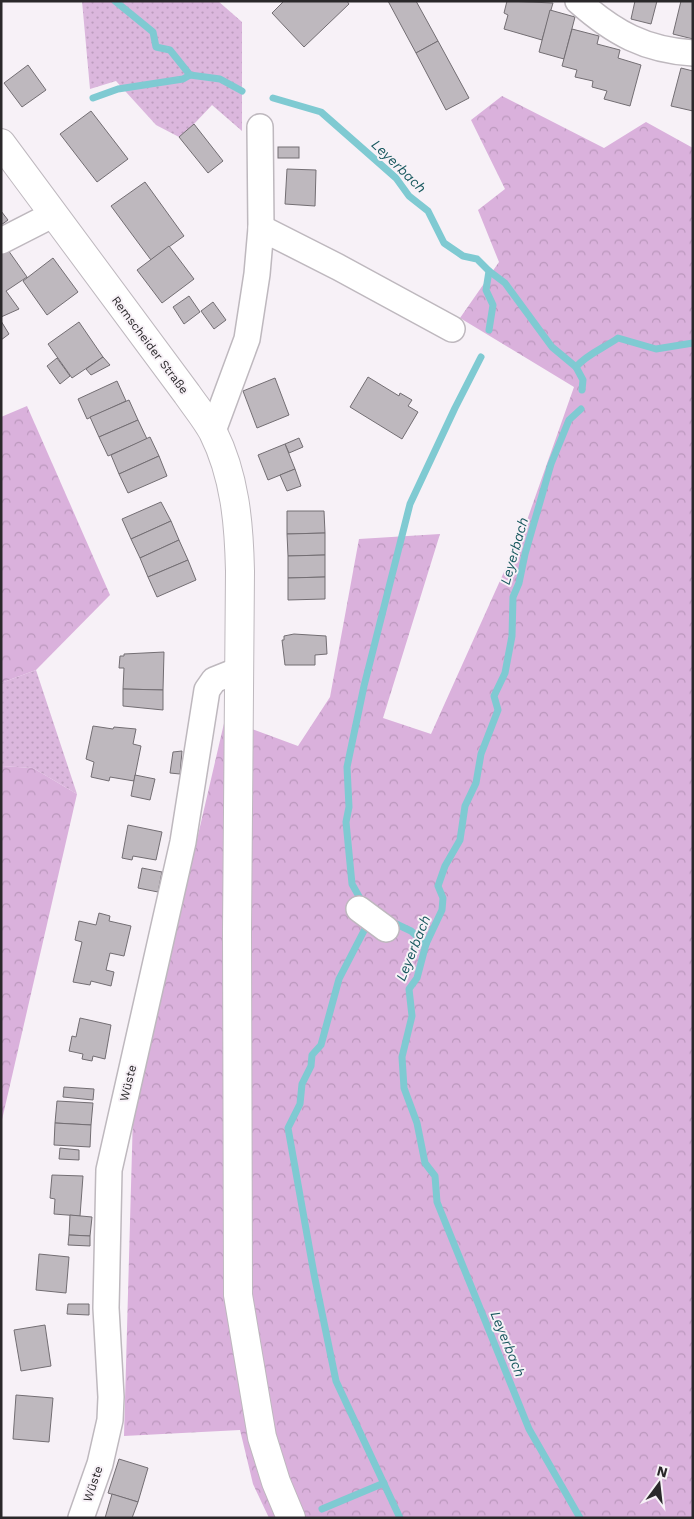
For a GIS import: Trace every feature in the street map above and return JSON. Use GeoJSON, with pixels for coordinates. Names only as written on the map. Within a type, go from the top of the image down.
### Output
{"type":"FeatureCollection","features":[{"type":"Feature","properties":{"kind":"main road","name":"Remscheider Straße"},"geometry":{"type":"LineString","coordinates":[[1,143],[52,215],[213,431],[226,463],[239,521],[238,1295],[262,1437],[276,1482],[291,1518]]}},
{"type":"Feature","properties":{"kind":"street"},"geometry":{"type":"LineString","coordinates":[[578,1],[598,17],[637,42],[668,52],[693,53]]}},
{"type":"Feature","properties":{"kind":"street"},"geometry":{"type":"LineString","coordinates":[[213,431],[247,339],[257,274],[260,228],[260,128]]}},
{"type":"Feature","properties":{"kind":"street"},"geometry":{"type":"LineString","coordinates":[[1,241],[52,215]]}},
{"type":"Feature","properties":{"kind":"street"},"geometry":{"type":"LineString","coordinates":[[260,228],[338,267],[452,329]]}},
{"type":"Feature","properties":{"kind":"street","name":"Wüste"},"geometry":{"type":"LineString","coordinates":[[81,1518],[100,1464],[110,1420],[111,1397],[106,1308],[109,1170],[183,842],[207,690],[214,680],[239,670]]}},
{"type":"Feature","properties":{"kind":"street"},"geometry":{"type":"LineString","coordinates":[[359,909],[386,929]]}},
{"type":"Feature","properties":{"kind":"shaded area"},"geometry":{"type":"Polygon","coordinates":[[[82,1],[218,1],[242,22],[242,131],[212,105],[179,137],[156,125],[116,81],[90,89],[82,1]]]}},
{"type":"Feature","properties":{"kind":"shaded area"},"geometry":{"type":"Polygon","coordinates":[[[36,670],[77,794],[33,768],[1,766],[1,683],[36,670]]]}},
{"type":"Feature","properties":{"kind":"green space"},"geometry":{"type":"Polygon","coordinates":[[[502,96],[604,148],[646,122],[693,148],[693,1518],[269,1518],[253,1484],[240,1430],[124,1436],[133,1115],[225,719],[298,746],[330,697],[359,539],[440,534],[383,718],[431,734],[526,523],[574,387],[460,318],[499,262],[478,210],[505,189],[471,120],[502,96]]]}},
{"type":"Feature","properties":{"kind":"green space"},"geometry":{"type":"Polygon","coordinates":[[[27,406],[110,595],[36,670],[1,683],[1,417],[27,406]]]}},
{"type":"Feature","properties":{"kind":"green space"},"geometry":{"type":"Polygon","coordinates":[[[1,766],[33,768],[77,794],[1,1124],[1,766]]]}},
{"type":"Feature","properties":{"kind":"building"},"geometry":{"type":"Polygon","coordinates":[[[284,1],[347,1],[349,4],[304,47],[272,13],[284,1]]]}},
{"type":"Feature","properties":{"kind":"building"},"geometry":{"type":"Polygon","coordinates":[[[388,1],[416,1],[438,41],[416,53],[388,1]]]}},
{"type":"Feature","properties":{"kind":"building"},"geometry":{"type":"Polygon","coordinates":[[[507,1],[553,3],[542,40],[504,29],[508,15],[504,13],[507,1]]]}},
{"type":"Feature","properties":{"kind":"building"},"geometry":{"type":"Polygon","coordinates":[[[635,1],[657,1],[651,24],[631,19],[635,1]]]}},
{"type":"Feature","properties":{"kind":"building"},"geometry":{"type":"Polygon","coordinates":[[[681,1],[693,1],[693,39],[673,34],[681,1]]]}},
{"type":"Feature","properties":{"kind":"building"},"geometry":{"type":"Polygon","coordinates":[[[550,10],[575,17],[564,59],[539,52],[550,10]]]}},
{"type":"Feature","properties":{"kind":"building"},"geometry":{"type":"Polygon","coordinates":[[[572,29],[599,36],[597,44],[620,50],[618,58],[641,65],[630,106],[604,99],[607,91],[592,87],[593,81],[575,77],[577,70],[562,66],[572,29]]]}},
{"type":"Feature","properties":{"kind":"building"},"geometry":{"type":"Polygon","coordinates":[[[438,41],[469,98],[446,110],[416,53],[438,41]]]}},
{"type":"Feature","properties":{"kind":"building"},"geometry":{"type":"Polygon","coordinates":[[[28,65],[46,90],[22,107],[4,83],[28,65]]]}},
{"type":"Feature","properties":{"kind":"building"},"geometry":{"type":"Polygon","coordinates":[[[681,68],[693,71],[693,111],[671,106],[681,68]]]}},
{"type":"Feature","properties":{"kind":"building"},"geometry":{"type":"Polygon","coordinates":[[[91,111],[128,159],[97,182],[60,134],[91,111]]]}},
{"type":"Feature","properties":{"kind":"building"},"geometry":{"type":"Polygon","coordinates":[[[194,124],[223,161],[208,173],[179,137],[194,124]]]}},
{"type":"Feature","properties":{"kind":"building"},"geometry":{"type":"Polygon","coordinates":[[[278,147],[299,147],[299,158],[278,158],[278,147]]]}},
{"type":"Feature","properties":{"kind":"building"},"geometry":{"type":"Polygon","coordinates":[[[287,169],[316,170],[315,206],[285,204],[287,169]]]}},
{"type":"Feature","properties":{"kind":"building"},"geometry":{"type":"Polygon","coordinates":[[[145,182],[184,236],[151,260],[111,206],[145,182]]]}},
{"type":"Feature","properties":{"kind":"building"},"geometry":{"type":"Polygon","coordinates":[[[1,211],[8,220],[1,225],[1,211]]]}},
{"type":"Feature","properties":{"kind":"building"},"geometry":{"type":"Polygon","coordinates":[[[169,246],[194,279],[162,303],[137,270],[169,246]]]}},
{"type":"Feature","properties":{"kind":"building"},"geometry":{"type":"Polygon","coordinates":[[[8,250],[27,277],[6,291],[19,309],[1,317],[1,253],[8,250]]]}},
{"type":"Feature","properties":{"kind":"building"},"geometry":{"type":"Polygon","coordinates":[[[53,258],[78,292],[47,315],[23,281],[53,258]]]}},
{"type":"Feature","properties":{"kind":"building"},"geometry":{"type":"Polygon","coordinates":[[[189,296],[200,312],[184,324],[173,307],[189,296]]]}},
{"type":"Feature","properties":{"kind":"building"},"geometry":{"type":"Polygon","coordinates":[[[213,302],[226,320],[214,329],[201,311],[213,302]]]}},
{"type":"Feature","properties":{"kind":"building"},"geometry":{"type":"Polygon","coordinates":[[[1,321],[9,334],[1,340],[1,321]]]}},
{"type":"Feature","properties":{"kind":"building"},"geometry":{"type":"Polygon","coordinates":[[[79,322],[103,357],[72,378],[48,344],[79,322]]]}},
{"type":"Feature","properties":{"kind":"building"},"geometry":{"type":"Polygon","coordinates":[[[103,357],[110,365],[91,375],[86,369],[103,357]]]}},
{"type":"Feature","properties":{"kind":"building"},"geometry":{"type":"Polygon","coordinates":[[[57,358],[70,376],[60,384],[47,366],[57,358]]]}},
{"type":"Feature","properties":{"kind":"building"},"geometry":{"type":"Polygon","coordinates":[[[368,377],[399,396],[400,393],[412,400],[408,406],[418,412],[402,439],[350,407],[368,377]]]}},
{"type":"Feature","properties":{"kind":"building"},"geometry":{"type":"Polygon","coordinates":[[[275,378],[289,415],[257,428],[243,391],[275,378]]]}},
{"type":"Feature","properties":{"kind":"building"},"geometry":{"type":"Polygon","coordinates":[[[117,381],[126,401],[87,419],[78,399],[117,381]]]}},
{"type":"Feature","properties":{"kind":"building"},"geometry":{"type":"Polygon","coordinates":[[[129,400],[138,420],[99,437],[90,417],[129,400]]]}},
{"type":"Feature","properties":{"kind":"building"},"geometry":{"type":"Polygon","coordinates":[[[138,420],[147,439],[108,456],[99,437],[138,420]]]}},
{"type":"Feature","properties":{"kind":"building"},"geometry":{"type":"Polygon","coordinates":[[[150,437],[159,456],[119,474],[111,455],[150,437]]]}},
{"type":"Feature","properties":{"kind":"building"},"geometry":{"type":"Polygon","coordinates":[[[299,438],[303,447],[289,453],[285,444],[299,438]]]}},
{"type":"Feature","properties":{"kind":"building"},"geometry":{"type":"Polygon","coordinates":[[[285,444],[295,469],[268,480],[258,455],[285,444]]]}},
{"type":"Feature","properties":{"kind":"building"},"geometry":{"type":"Polygon","coordinates":[[[159,456],[167,476],[128,493],[119,474],[159,456]]]}},
{"type":"Feature","properties":{"kind":"building"},"geometry":{"type":"Polygon","coordinates":[[[295,469],[301,486],[287,491],[280,475],[295,469]]]}},
{"type":"Feature","properties":{"kind":"building"},"geometry":{"type":"Polygon","coordinates":[[[161,502],[171,521],[131,539],[122,519],[161,502]]]}},
{"type":"Feature","properties":{"kind":"building"},"geometry":{"type":"Polygon","coordinates":[[[287,511],[324,511],[325,533],[287,534],[287,511]]]}},
{"type":"Feature","properties":{"kind":"building"},"geometry":{"type":"Polygon","coordinates":[[[171,521],[179,540],[140,558],[131,539],[171,521]]]}},
{"type":"Feature","properties":{"kind":"building"},"geometry":{"type":"Polygon","coordinates":[[[325,533],[325,555],[288,556],[287,534],[325,533]]]}},
{"type":"Feature","properties":{"kind":"building"},"geometry":{"type":"Polygon","coordinates":[[[179,540],[188,560],[148,577],[140,558],[179,540]]]}},
{"type":"Feature","properties":{"kind":"building"},"geometry":{"type":"Polygon","coordinates":[[[325,555],[325,577],[288,578],[288,556],[325,555]]]}},
{"type":"Feature","properties":{"kind":"building"},"geometry":{"type":"Polygon","coordinates":[[[188,560],[196,580],[157,597],[148,577],[188,560]]]}},
{"type":"Feature","properties":{"kind":"building"},"geometry":{"type":"Polygon","coordinates":[[[325,577],[325,599],[288,600],[288,578],[325,577]]]}},
{"type":"Feature","properties":{"kind":"building"},"geometry":{"type":"Polygon","coordinates":[[[294,634],[326,636],[327,654],[315,655],[315,665],[285,665],[282,640],[284,640],[284,636],[294,634]]]}},
{"type":"Feature","properties":{"kind":"building"},"geometry":{"type":"Polygon","coordinates":[[[164,652],[163,690],[123,689],[124,668],[119,668],[120,656],[124,656],[124,654],[164,652]]]}},
{"type":"Feature","properties":{"kind":"building"},"geometry":{"type":"Polygon","coordinates":[[[123,689],[163,690],[163,710],[123,706],[123,689]]]}},
{"type":"Feature","properties":{"kind":"building"},"geometry":{"type":"Polygon","coordinates":[[[93,726],[113,729],[114,727],[136,729],[133,744],[141,746],[134,781],[110,777],[109,781],[91,777],[94,762],[86,759],[93,726]]]}},
{"type":"Feature","properties":{"kind":"building"},"geometry":{"type":"Polygon","coordinates":[[[182,751],[180,774],[170,773],[173,752],[182,751]]]}},
{"type":"Feature","properties":{"kind":"building"},"geometry":{"type":"Polygon","coordinates":[[[135,775],[155,779],[150,800],[131,796],[135,775]]]}},
{"type":"Feature","properties":{"kind":"building"},"geometry":{"type":"Polygon","coordinates":[[[128,825],[162,832],[156,860],[133,856],[132,860],[122,858],[128,825]]]}},
{"type":"Feature","properties":{"kind":"building"},"geometry":{"type":"Polygon","coordinates":[[[142,868],[162,872],[158,892],[138,888],[142,868]]]}},
{"type":"Feature","properties":{"kind":"building"},"geometry":{"type":"Polygon","coordinates":[[[99,913],[110,916],[109,921],[131,926],[124,956],[110,953],[106,970],[114,972],[111,986],[91,981],[90,985],[73,982],[82,942],[75,940],[79,921],[96,925],[99,913]]]}},
{"type":"Feature","properties":{"kind":"building"},"geometry":{"type":"Polygon","coordinates":[[[80,1018],[111,1025],[105,1059],[93,1056],[92,1061],[82,1059],[83,1054],[69,1051],[72,1036],[76,1037],[80,1018]]]}},
{"type":"Feature","properties":{"kind":"building"},"geometry":{"type":"Polygon","coordinates":[[[64,1087],[94,1089],[93,1100],[63,1097],[64,1087]]]}},
{"type":"Feature","properties":{"kind":"building"},"geometry":{"type":"Polygon","coordinates":[[[57,1101],[93,1103],[91,1125],[55,1123],[57,1101]]]}},
{"type":"Feature","properties":{"kind":"building"},"geometry":{"type":"Polygon","coordinates":[[[55,1123],[91,1125],[90,1147],[54,1145],[55,1123]]]}},
{"type":"Feature","properties":{"kind":"building"},"geometry":{"type":"Polygon","coordinates":[[[60,1148],[79,1150],[79,1160],[59,1159],[60,1148]]]}},
{"type":"Feature","properties":{"kind":"building"},"geometry":{"type":"Polygon","coordinates":[[[52,1175],[83,1176],[80,1216],[54,1214],[55,1199],[50,1198],[52,1175]]]}},
{"type":"Feature","properties":{"kind":"building"},"geometry":{"type":"Polygon","coordinates":[[[70,1215],[92,1217],[90,1236],[69,1235],[70,1215]]]}},
{"type":"Feature","properties":{"kind":"building"},"geometry":{"type":"Polygon","coordinates":[[[69,1235],[90,1236],[90,1246],[68,1245],[69,1235]]]}},
{"type":"Feature","properties":{"kind":"building"},"geometry":{"type":"Polygon","coordinates":[[[39,1254],[69,1257],[66,1293],[36,1290],[39,1254]]]}},
{"type":"Feature","properties":{"kind":"building"},"geometry":{"type":"Polygon","coordinates":[[[68,1304],[89,1304],[89,1315],[67,1314],[68,1304]]]}},
{"type":"Feature","properties":{"kind":"building"},"geometry":{"type":"Polygon","coordinates":[[[45,1325],[51,1366],[21,1371],[14,1330],[45,1325]]]}},
{"type":"Feature","properties":{"kind":"building"},"geometry":{"type":"Polygon","coordinates":[[[16,1395],[53,1398],[49,1442],[13,1439],[16,1395]]]}},
{"type":"Feature","properties":{"kind":"building"},"geometry":{"type":"Polygon","coordinates":[[[119,1459],[148,1468],[138,1502],[108,1493],[119,1459]]]}},
{"type":"Feature","properties":{"kind":"building"},"geometry":{"type":"Polygon","coordinates":[[[112,1494],[138,1502],[132,1518],[105,1518],[112,1494]]]}},
{"type":"Feature","properties":{"kind":"waterway","name":"Leyerbach"},"geometry":{"type":"LineString","coordinates":[[115,1],[153,32],[156,47],[170,50],[190,75],[220,79],[242,91]]}},
{"type":"Feature","properties":{"kind":"waterway"},"geometry":{"type":"LineString","coordinates":[[93,98],[118,89],[183,79],[190,75]]}},
{"type":"Feature","properties":{"kind":"waterway","name":"Leyerbach"},"geometry":{"type":"LineString","coordinates":[[273,98],[321,112],[396,178],[409,196],[428,211],[444,243],[463,256],[477,259],[489,271],[486,290],[493,305],[489,330]]}},
{"type":"Feature","properties":{"kind":"waterway"},"geometry":{"type":"LineString","coordinates":[[489,271],[505,283],[552,347],[576,367],[583,380],[582,390]]}},
{"type":"Feature","properties":{"kind":"waterway"},"geometry":{"type":"LineString","coordinates":[[576,367],[590,355],[618,338],[656,349],[693,343]]}},
{"type":"Feature","properties":{"kind":"waterway","name":"Leyerbach"},"geometry":{"type":"LineString","coordinates":[[365,903],[361,900],[352,884],[346,822],[349,807],[347,767],[364,686],[410,504],[481,357]]}},
{"type":"Feature","properties":{"kind":"waterway","name":"Leyerbach"},"geometry":{"type":"LineString","coordinates":[[580,1518],[529,1429],[437,1202],[435,1176],[425,1163],[417,1123],[404,1088],[402,1057],[412,1016],[409,989],[417,978],[426,944],[442,910],[443,898],[438,886],[445,866],[460,840],[465,806],[476,783],[481,754],[498,710],[494,696],[505,673],[512,636],[513,597],[519,583],[525,554],[551,464],[569,420],[581,409]]}},
{"type":"Feature","properties":{"kind":"waterway"},"geometry":{"type":"LineString","coordinates":[[390,921],[411,931],[426,944]]}},
{"type":"Feature","properties":{"kind":"waterway","name":"Leyerbach"},"geometry":{"type":"LineString","coordinates":[[368,923],[339,979],[321,1045],[312,1055],[311,1066],[302,1084],[300,1104],[288,1128],[314,1274],[336,1381],[400,1518]]}},
{"type":"Feature","properties":{"kind":"waterway"},"geometry":{"type":"LineString","coordinates":[[322,1509],[384,1483]]}}]}
